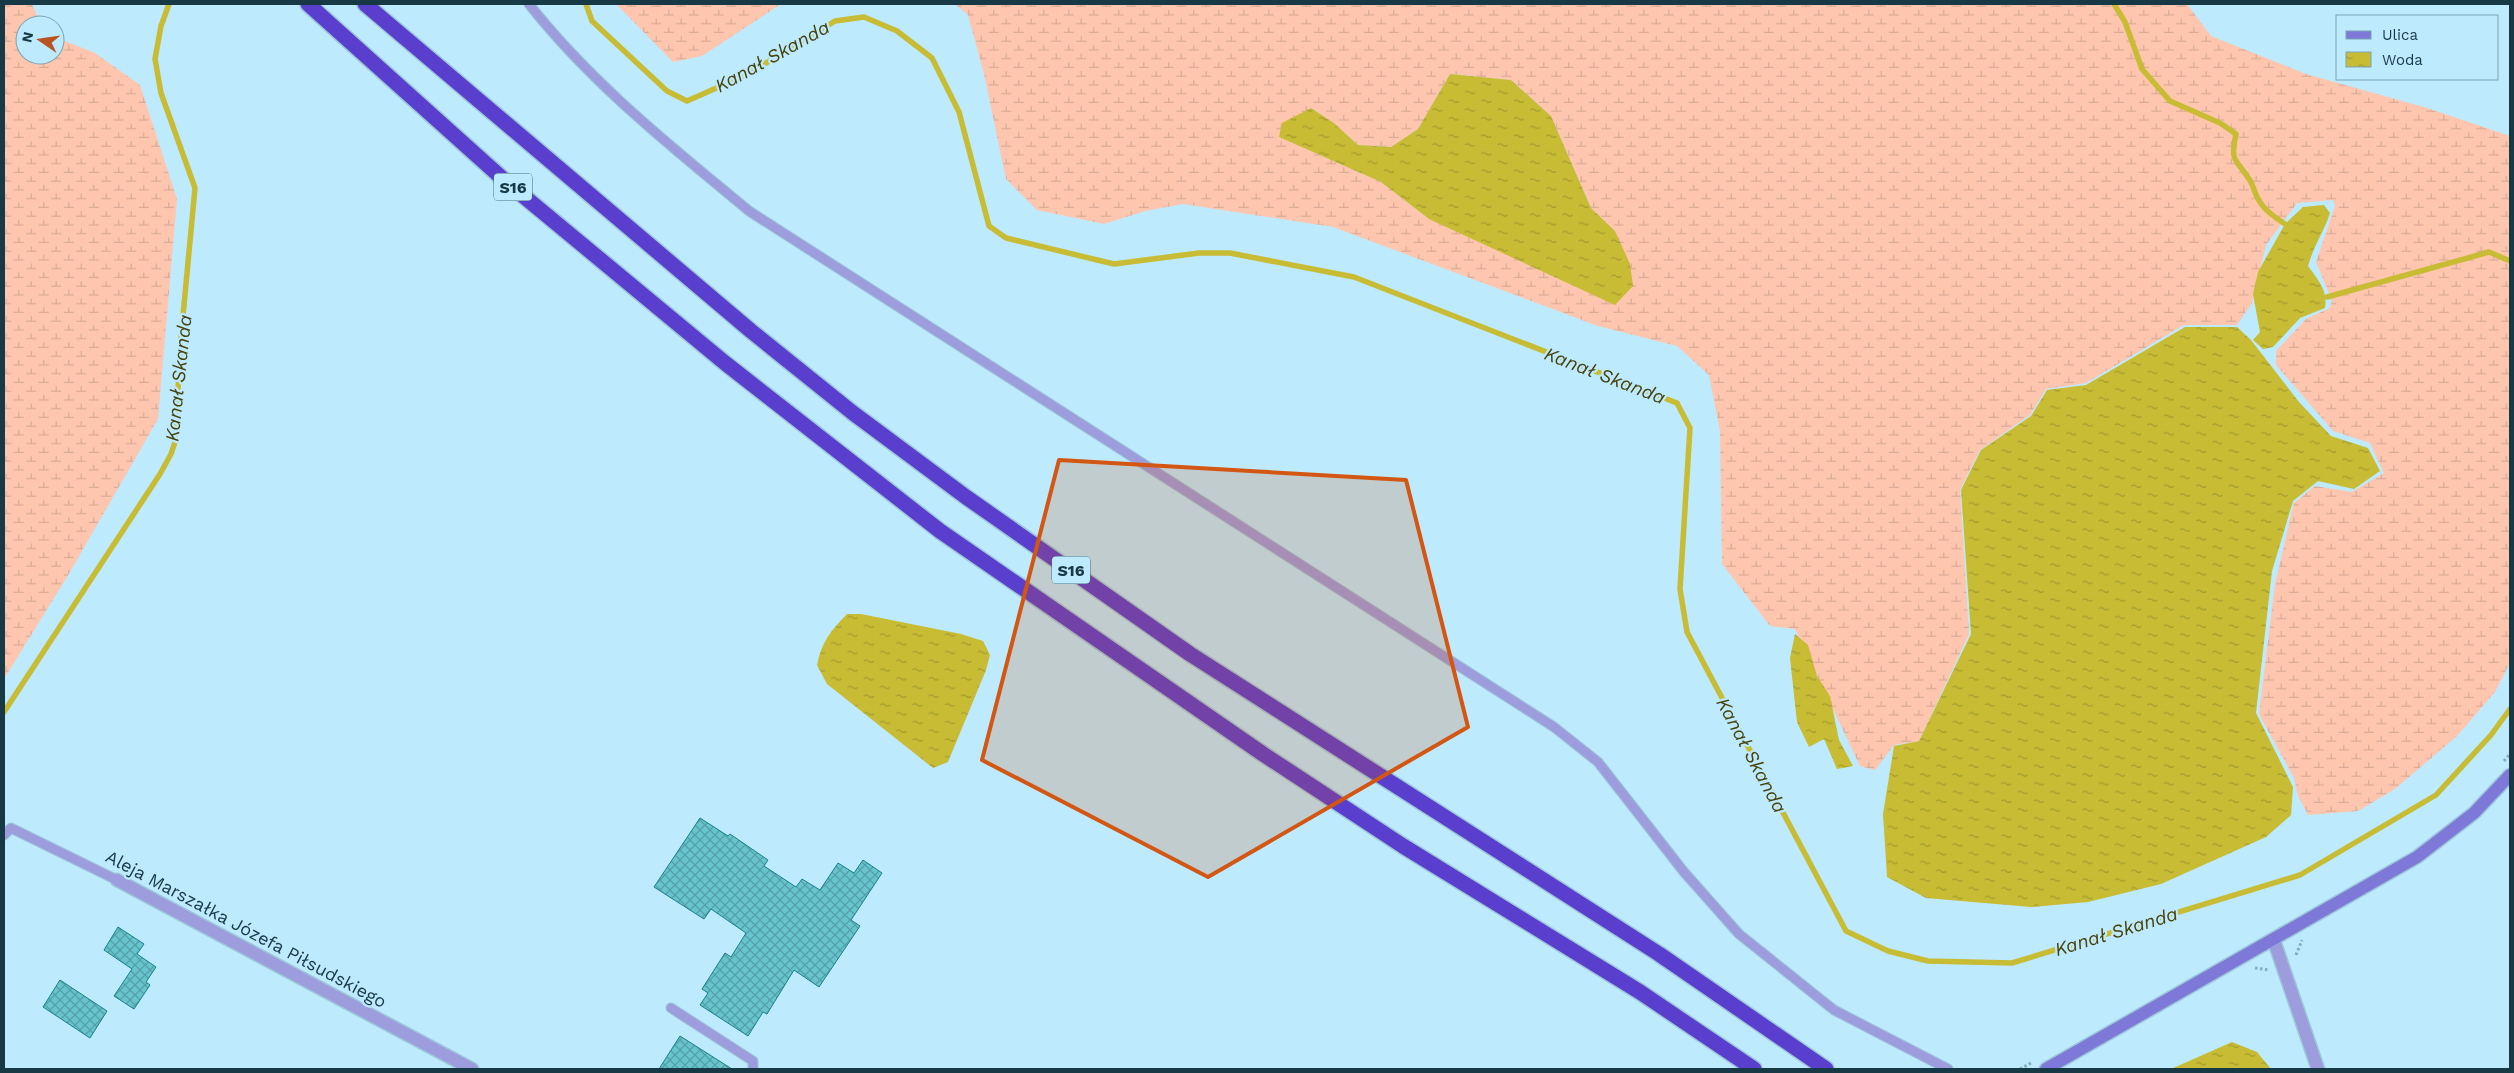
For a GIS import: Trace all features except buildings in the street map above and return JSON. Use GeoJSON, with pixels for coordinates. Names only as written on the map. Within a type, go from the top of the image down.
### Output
{"type":"FeatureCollection","features":[{"type":"Feature","properties":{"kind":"highway","name":"S16"},"geometry":{"type":"LineString","coordinates":[[308,4],[511,186],[725,363],[940,531],[1263,754],[1403,846],[1640,992],[1754,1069]]}},
{"type":"Feature","properties":{"kind":"highway","name":"S16"},"geometry":{"type":"LineString","coordinates":[[365,4],[743,324],[853,413],[966,497],[1190,654],[1659,954],[1826,1069]]}},
{"type":"Feature","properties":{"kind":"street"},"geometry":{"type":"LineString","coordinates":[[2046,1069],[2274,941],[2417,857],[2474,813],[2510,775]]}},
{"type":"Feature","properties":{"kind":"street","name":"Aleja Marszałka Józefa Piłsudskiego"},"geometry":{"type":"LineString","coordinates":[[117,880],[472,1069]]}},
{"type":"Feature","properties":{"kind":"street"},"geometry":{"type":"LineString","coordinates":[[2274,941],[2318,1069]]}},
{"type":"Feature","properties":{"kind":"lane"},"geometry":{"type":"LineString","coordinates":[[530,4],[547,26],[594,76],[691,163],[749,211],[1554,727],[1598,762],[1684,872],[1739,934],[1834,1010],[1948,1069]]}},
{"type":"Feature","properties":{"kind":"lane","name":"Aleja Marszałka Józefa Piłsudskiego"},"geometry":{"type":"LineString","coordinates":[[4,835],[11,828],[117,880]]}},
{"type":"Feature","properties":{"kind":"lane"},"geometry":{"type":"LineString","coordinates":[[671,1008],[753,1062],[753,1069]]}},
{"type":"Feature","properties":{"kind":"highlighted area"},"geometry":{"type":"Polygon","coordinates":[[[1059,460],[1406,480],[1468,727],[1208,877],[982,760],[1059,460]]]}},
{"type":"Feature","properties":{"kind":"green space"},"geometry":{"type":"Polygon","coordinates":[[[4,4],[32,4],[37,15],[15,15],[15,65],[65,65],[65,41],[95,53],[140,85],[177,199],[158,419],[67,577],[4,679],[4,4]]]}},
{"type":"Feature","properties":{"kind":"green space"},"geometry":{"type":"Polygon","coordinates":[[[616,4],[781,4],[702,56],[673,62],[616,4]]]}},
{"type":"Feature","properties":{"kind":"green space"},"geometry":{"type":"Polygon","coordinates":[[[955,4],[2187,4],[2211,36],[2306,74],[2427,108],[2510,136],[2510,663],[2495,692],[2457,736],[2395,789],[2358,811],[2308,815],[2298,796],[2294,778],[2259,714],[2275,584],[2294,503],[2315,486],[2352,492],[2384,473],[2370,443],[2333,431],[2276,365],[2276,351],[2306,319],[2330,308],[2332,301],[2316,262],[2335,206],[2333,200],[2297,203],[2266,245],[2252,303],[2237,325],[2184,325],[2086,383],[2046,389],[2030,415],[1980,450],[1960,490],[1969,634],[1919,741],[1894,745],[1875,770],[1860,766],[1795,629],[1770,626],[1722,564],[1720,431],[1709,375],[1677,346],[1598,326],[1333,227],[1183,204],[1145,211],[1104,224],[1037,210],[1006,179],[984,74],[968,15],[955,4]],[[1450,74],[1418,129],[1391,147],[1358,145],[1334,123],[1311,108],[1280,137],[1381,182],[1429,219],[1615,231],[1591,208],[1551,116],[1511,80],[1450,74]]]}},
{"type":"Feature","properties":{"kind":"water"},"geometry":{"type":"Polygon","coordinates":[[[1450,74],[1511,80],[1551,116],[1591,208],[1615,231],[1630,264],[1633,286],[1615,305],[1429,219],[1381,182],[1279,137],[1282,123],[1311,108],[1334,123],[1358,145],[1391,147],[1418,129],[1450,74]]]}},
{"type":"Feature","properties":{"kind":"water"},"geometry":{"type":"Polygon","coordinates":[[[2324,205],[2330,213],[2308,266],[2324,290],[2325,308],[2300,318],[2273,347],[2263,349],[2253,340],[2260,332],[2253,294],[2258,272],[2285,224],[2303,207],[2324,205]]]}},
{"type":"Feature","properties":{"kind":"water"},"geometry":{"type":"Polygon","coordinates":[[[2185,327],[2237,327],[2251,340],[2299,402],[2331,436],[2368,448],[2380,471],[2354,489],[2318,481],[2293,501],[2272,571],[2256,713],[2293,787],[2291,815],[2266,837],[2161,884],[2088,902],[2031,907],[1926,898],[1887,877],[1883,814],[1894,746],[1919,741],[1971,634],[1961,490],[1981,450],[2031,416],[2047,390],[2086,385],[2185,327]]]}},
{"type":"Feature","properties":{"kind":"water"},"geometry":{"type":"Polygon","coordinates":[[[847,614],[861,614],[961,634],[983,641],[990,655],[986,670],[948,762],[933,768],[827,684],[817,665],[821,650],[828,637],[847,614]]]}},
{"type":"Feature","properties":{"kind":"water"},"geometry":{"type":"Polygon","coordinates":[[[1795,634],[1808,645],[1817,676],[1830,696],[1839,740],[1853,766],[1837,769],[1824,739],[1809,747],[1797,722],[1790,658],[1795,634]]]}},
{"type":"Feature","properties":{"kind":"water"},"geometry":{"type":"Polygon","coordinates":[[[2232,1042],[2257,1052],[2271,1069],[2171,1069],[2232,1042]]]}},
{"type":"Feature","properties":{"kind":"waterway","name":"Kanał Skanda"},"geometry":{"type":"LineString","coordinates":[[4,712],[160,474],[175,442],[181,337],[195,188],[161,93],[155,59],[161,26],[169,4]]}},
{"type":"Feature","properties":{"kind":"waterway","name":"Kanał Skanda"},"geometry":{"type":"LineString","coordinates":[[586,4],[592,21],[667,91],[687,101],[748,74],[835,21],[864,17],[897,31],[932,58],[959,112],[989,226],[1006,238],[1114,264],[1199,253],[1230,253],[1354,277],[1677,403],[1690,428],[1680,589],[1687,632],[1846,931],[1888,951],[1928,961],[2012,963],[2300,875],[2436,795],[2491,735],[2510,709]]}},
{"type":"Feature","properties":{"kind":"waterway"},"geometry":{"type":"LineString","coordinates":[[2114,4],[2125,22],[2142,69],[2170,101],[2220,123],[2236,134],[2235,159],[2250,181],[2262,205],[2285,224]]}},
{"type":"Feature","properties":{"kind":"waterway"},"geometry":{"type":"LineString","coordinates":[[2327,297],[2489,252],[2510,261]]}}]}
